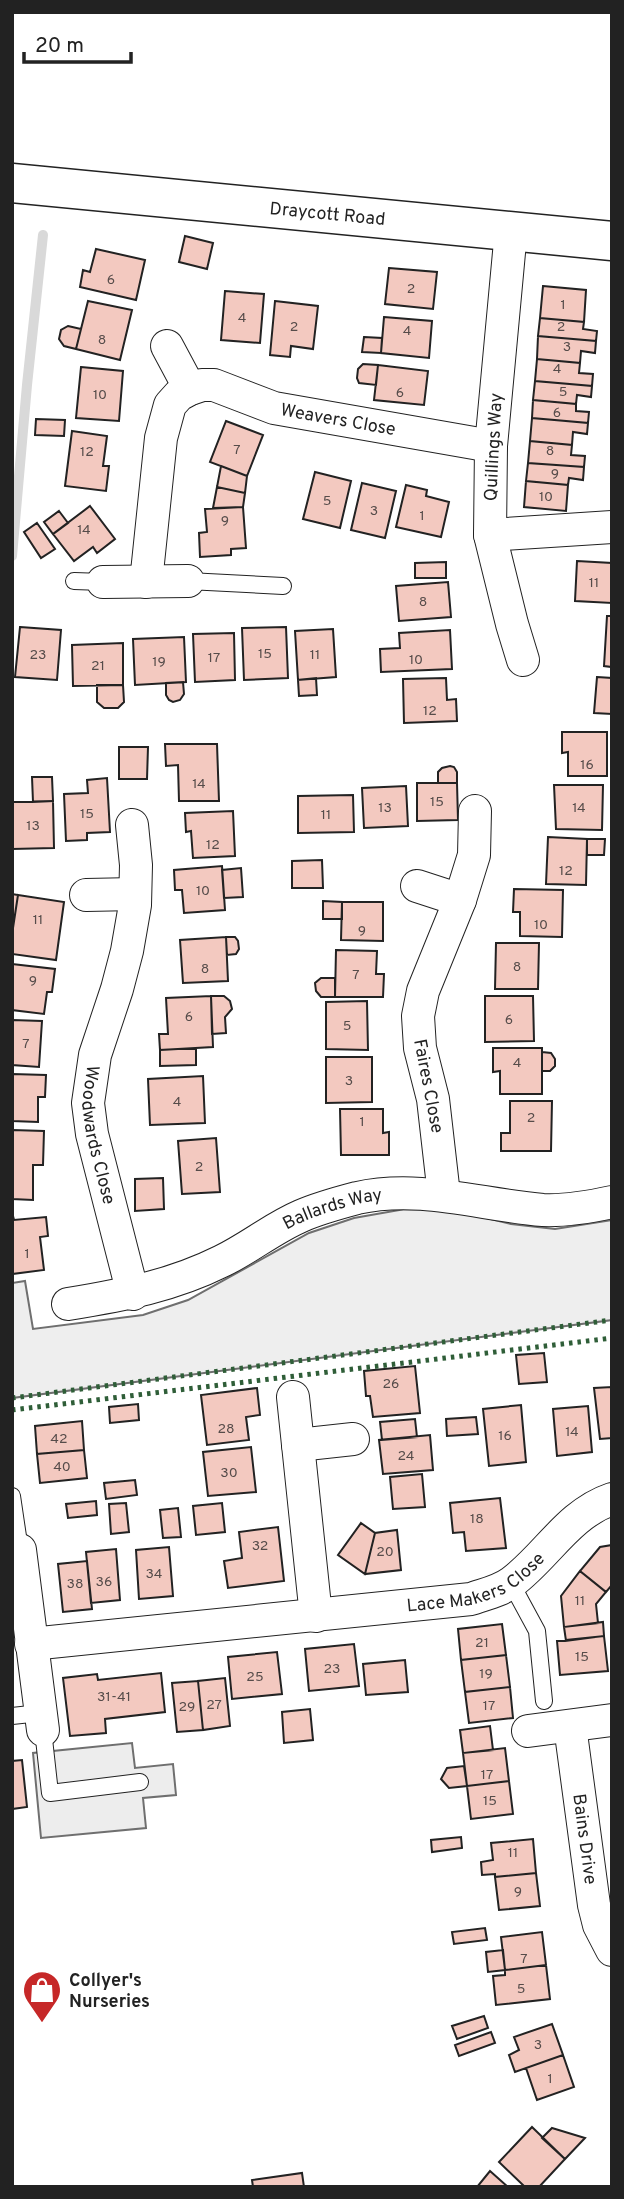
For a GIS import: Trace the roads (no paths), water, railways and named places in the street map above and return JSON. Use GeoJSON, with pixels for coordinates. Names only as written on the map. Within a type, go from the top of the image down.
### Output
{"type":"FeatureCollection","features":[{"type":"Feature","properties":{"kind":"main road","name":"Draycott Road"},"geometry":{"type":"LineString","coordinates":[[27,184],[612,241]]}},
{"type":"Feature","properties":{"kind":"street","name":"Quillings Way"},"geometry":{"type":"LineString","coordinates":[[511,230],[491,446],[490,535],[523,660]]}},
{"type":"Feature","properties":{"kind":"street"},"geometry":{"type":"LineString","coordinates":[[146,582],[161,438],[170,405],[190,388],[167,346]]}},
{"type":"Feature","properties":{"kind":"street","name":"Weavers Close"},"geometry":{"type":"LineString","coordinates":[[190,388],[214,385],[275,408],[491,446]]}},
{"type":"Feature","properties":{"kind":"street"},"geometry":{"type":"LineString","coordinates":[[490,535],[612,527]]}},
{"type":"Feature","properties":{"kind":"street"},"geometry":{"type":"LineString","coordinates":[[88,582],[188,581]]}},
{"type":"Feature","properties":{"kind":"street","name":"Faires Close"},"geometry":{"type":"LineString","coordinates":[[444,1195],[433,1099],[420,1048],[418,1016],[424,991],[460,900],[474,855],[475,811]]}},
{"type":"Feature","properties":{"kind":"street","name":"Woodwards Close"},"geometry":{"type":"LineString","coordinates":[[132,825],[136,864],[135,894],[127,951],[94,1055],[88,1103],[92,1135],[133,1294]]}},
{"type":"Feature","properties":{"kind":"street"},"geometry":{"type":"LineString","coordinates":[[417,886],[460,900]]}},
{"type":"Feature","properties":{"kind":"street"},"geometry":{"type":"LineString","coordinates":[[86,895],[135,894]]}},
{"type":"Feature","properties":{"kind":"street","name":"Ballards Way"},"geometry":{"type":"LineString","coordinates":[[68,1304],[133,1294],[172,1283],[223,1261],[299,1217],[327,1206],[360,1198],[396,1194],[444,1195],[544,1210],[582,1209],[612,1202]]}},
{"type":"Feature","properties":{"kind":"street"},"geometry":{"type":"LineString","coordinates":[[293,1397],[316,1616]]}},
{"type":"Feature","properties":{"kind":"street"},"geometry":{"type":"LineString","coordinates":[[298,1446],[352,1438]]}},
{"type":"Feature","properties":{"kind":"street","name":"Lace Makers Close"},"geometry":{"type":"LineString","coordinates":[[31,1644],[471,1599],[511,1583],[573,1522],[589,1510],[612,1499]]}},
{"type":"Feature","properties":{"kind":"street"},"geometry":{"type":"LineString","coordinates":[[17,1556],[31,1644],[32,1720]]}},
{"type":"Feature","properties":{"kind":"street"},"geometry":{"type":"LineString","coordinates":[[528,1731],[612,1720]]}},
{"type":"Feature","properties":{"kind":"street","name":"Bains Drive"},"geometry":{"type":"LineString","coordinates":[[570,1726],[594,1905],[612,1950]]}},
{"type":"Feature","properties":{"kind":"lane"},"geometry":{"type":"LineString","coordinates":[[188,581],[283,586]]}},
{"type":"Feature","properties":{"kind":"lane"},"geometry":{"type":"LineString","coordinates":[[12,1496],[17,1556]]}},
{"type":"Feature","properties":{"kind":"lane"},"geometry":{"type":"LineString","coordinates":[[511,1583],[537,1631],[544,1701]]}},
{"type":"Feature","properties":{"kind":"lane"},"geometry":{"type":"LineString","coordinates":[[32,1720],[50,1793],[140,1782]]}},
{"type":"Feature","properties":{"kind":"waterway"},"geometry":{"type":"LineString","coordinates":[[12,556],[43,235]]}},
{"type":"Feature","properties":{"kind":"place","name":"Collyer's Nurseries"},"geometry":{"type":"Point","coordinates":[42,2024]}}]}
